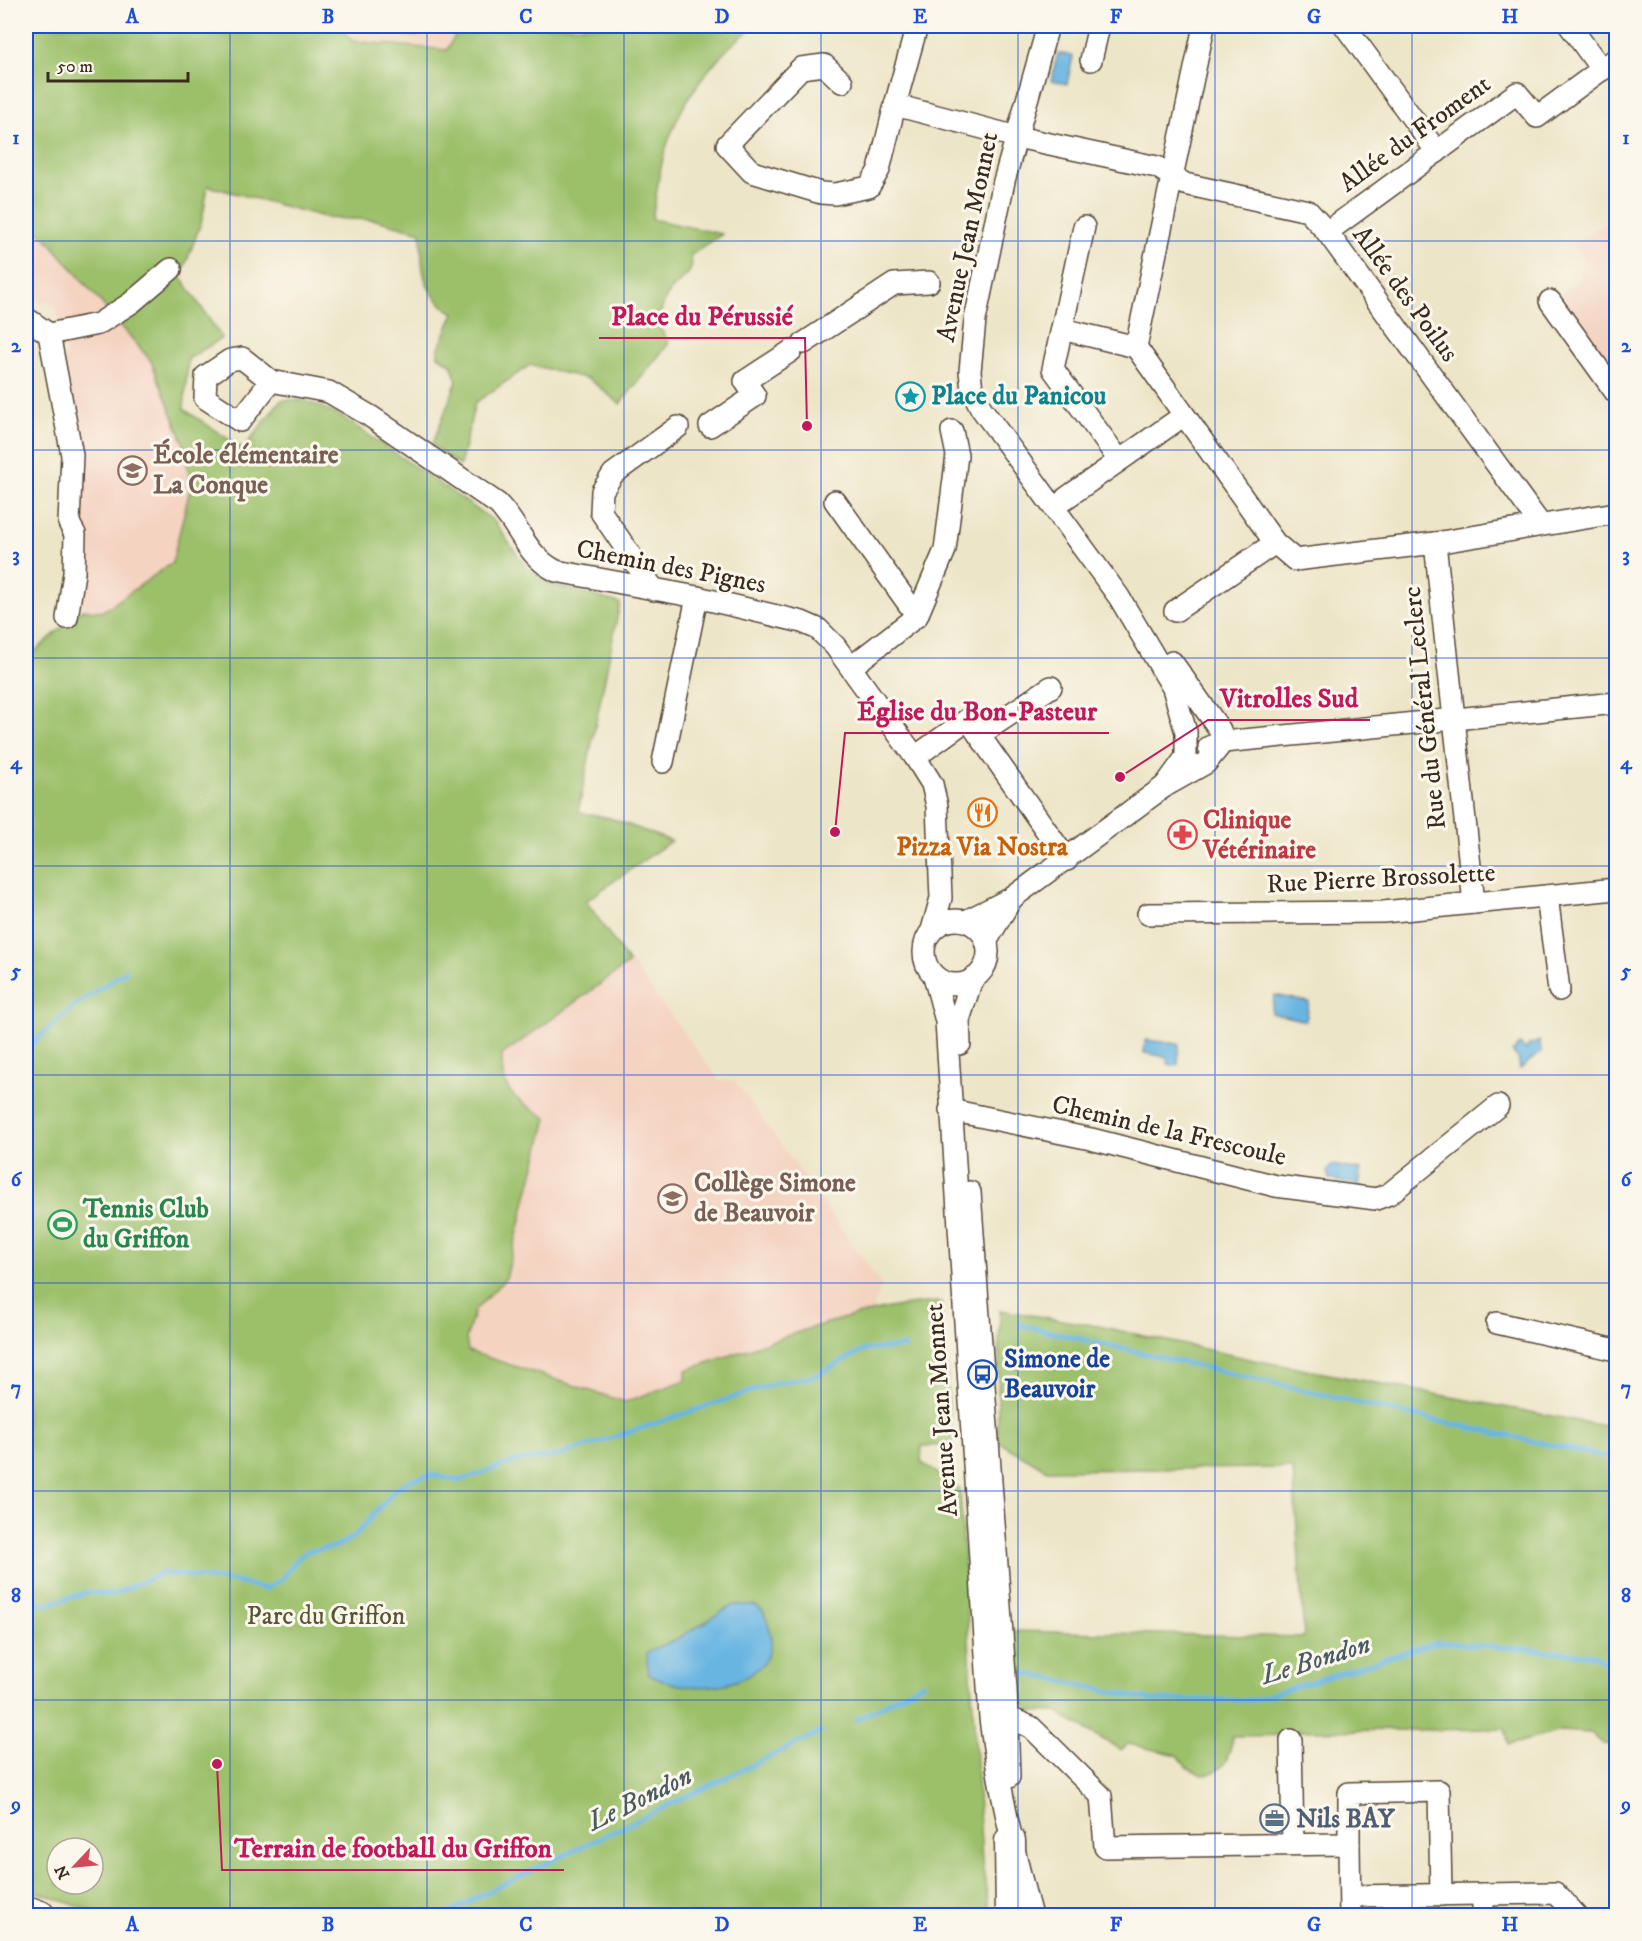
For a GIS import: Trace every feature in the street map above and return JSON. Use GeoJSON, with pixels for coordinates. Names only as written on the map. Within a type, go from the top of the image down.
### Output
{"type":"FeatureCollection","features":[{"type":"Feature","properties":{"kind":"highway"},"geometry":{"type":"LineString","coordinates":[[1010,1841],[1011,1916]]}},
{"type":"Feature","properties":{"kind":"highway"},"geometry":{"type":"LineString","coordinates":[[26,1912],[32,1916]]}},
{"type":"Feature","properties":{"kind":"highway"},"geometry":{"type":"LineString","coordinates":[[26,1912],[40,1916]]}},
{"type":"Feature","properties":{"kind":"street"},"geometry":{"type":"LineString","coordinates":[[842,82],[824,65],[801,68],[727,145],[752,171],[821,193],[853,192],[869,187],[879,170],[917,26]]}},
{"type":"Feature","properties":{"kind":"street","name":"Avenue Jean Monnet"},"geometry":{"type":"LineString","coordinates":[[1048,26],[1004,181],[969,359],[972,390],[981,408],[1119,597],[1173,688],[1186,732],[1186,757]]}},
{"type":"Feature","properties":{"kind":"street"},"geometry":{"type":"LineString","coordinates":[[1091,60],[1099,26]]}},
{"type":"Feature","properties":{"kind":"street"},"geometry":{"type":"LineString","coordinates":[[1136,346],[1204,26]]}},
{"type":"Feature","properties":{"kind":"street"},"geometry":{"type":"LineString","coordinates":[[1345,26],[1437,152]]}},
{"type":"Feature","properties":{"kind":"street"},"geometry":{"type":"LineString","coordinates":[[1570,26],[1609,65]]}},
{"type":"Feature","properties":{"kind":"street","name":"Allée du Froment"},"geometry":{"type":"LineString","coordinates":[[1327,232],[1517,93],[1537,117],[1609,65]]}},
{"type":"Feature","properties":{"kind":"street","name":"Allée des Poilus"},"geometry":{"type":"LineString","coordinates":[[895,105],[1017,137],[1157,167],[1172,174],[1185,184],[1308,211],[1327,232],[1540,524]]}},
{"type":"Feature","properties":{"kind":"street"},"geometry":{"type":"LineString","coordinates":[[1084,227],[1053,369],[1119,460]]}},
{"type":"Feature","properties":{"kind":"street"},"geometry":{"type":"LineString","coordinates":[[49,334],[98,324],[131,303],[171,268]]}},
{"type":"Feature","properties":{"kind":"street"},"geometry":{"type":"LineString","coordinates":[[710,426],[755,396],[745,381],[894,284],[929,282]]}},
{"type":"Feature","properties":{"kind":"street"},"geometry":{"type":"LineString","coordinates":[[1550,301],[1617,393]]}},
{"type":"Feature","properties":{"kind":"street"},"geometry":{"type":"LineString","coordinates":[[26,318],[49,334],[72,454],[69,523],[75,534],[74,573],[67,618]]}},
{"type":"Feature","properties":{"kind":"street"},"geometry":{"type":"LineString","coordinates":[[1062,328],[1136,346],[1183,416],[1275,543],[1295,560],[1435,543],[1617,513]]}},
{"type":"Feature","properties":{"kind":"street","name":"Chemin des Pignes"},"geometry":{"type":"LineString","coordinates":[[271,381],[329,392],[370,416],[498,504],[508,514],[530,553],[542,564],[556,571],[697,597],[802,622],[818,629],[850,667],[915,756],[932,784],[937,806],[941,898],[932,930]]}},
{"type":"Feature","properties":{"kind":"street"},"geometry":{"type":"LineString","coordinates":[[1066,498],[1183,416]]}},
{"type":"Feature","properties":{"kind":"street"},"geometry":{"type":"LineString","coordinates":[[654,590],[601,512],[602,491],[614,474],[678,427]]}},
{"type":"Feature","properties":{"kind":"street"},"geometry":{"type":"LineString","coordinates":[[850,667],[917,616],[945,550],[957,455],[952,431]]}},
{"type":"Feature","properties":{"kind":"street"},"geometry":{"type":"LineString","coordinates":[[835,501],[917,616]]}},
{"type":"Feature","properties":{"kind":"street"},"geometry":{"type":"LineString","coordinates":[[1175,611],[1275,543]]}},
{"type":"Feature","properties":{"kind":"street","name":"Rue du Général Leclerc"},"geometry":{"type":"LineString","coordinates":[[1435,543],[1474,903]]}},
{"type":"Feature","properties":{"kind":"street"},"geometry":{"type":"LineString","coordinates":[[663,762],[697,597]]}},
{"type":"Feature","properties":{"kind":"street","name":"Avenue Jean Monnet"},"geometry":{"type":"LineString","coordinates":[[1119,597],[1137,613],[1220,730],[1222,742]]}},
{"type":"Feature","properties":{"kind":"street"},"geometry":{"type":"LineString","coordinates":[[979,735],[1051,687]]}},
{"type":"Feature","properties":{"kind":"street"},"geometry":{"type":"LineString","coordinates":[[1173,688],[1199,720],[1222,742]]}},
{"type":"Feature","properties":{"kind":"street"},"geometry":{"type":"LineString","coordinates":[[1165,786],[1186,757],[1222,742],[1617,703]]}},
{"type":"Feature","properties":{"kind":"street"},"geometry":{"type":"LineString","coordinates":[[915,756],[968,719],[1067,860]]}},
{"type":"Feature","properties":{"kind":"street"},"geometry":{"type":"LineString","coordinates":[[941,898],[962,920],[982,933],[986,942],[986,963],[972,979],[953,984],[934,976],[924,959],[924,948],[932,930],[940,924],[962,920],[1012,898],[1067,860],[1165,786],[1206,763],[1222,742]]}},
{"type":"Feature","properties":{"kind":"street","name":"Rue Pierre Brossolette"},"geometry":{"type":"LineString","coordinates":[[1148,914],[1383,912],[1617,890]]}},
{"type":"Feature","properties":{"kind":"street"},"geometry":{"type":"LineString","coordinates":[[1547,896],[1559,990]]}},
{"type":"Feature","properties":{"kind":"street"},"geometry":{"type":"LineString","coordinates":[[986,942],[1012,898]]}},
{"type":"Feature","properties":{"kind":"street","name":"Avenue Jean Monnet"},"geometry":{"type":"LineString","coordinates":[[934,976],[946,1020],[957,1111],[997,1688],[997,1777],[1010,1841],[1030,1916]]}},
{"type":"Feature","properties":{"kind":"street","name":"Avenue Jean Monnet"},"geometry":{"type":"LineString","coordinates":[[957,1111],[959,1020],[963,1001],[972,979]]}},
{"type":"Feature","properties":{"kind":"street","name":"Chemin de la Frescoule"},"geometry":{"type":"LineString","coordinates":[[957,1111],[1091,1139],[1276,1186],[1376,1199],[1389,1194],[1498,1106]]}},
{"type":"Feature","properties":{"kind":"street"},"geometry":{"type":"LineString","coordinates":[[1497,1323],[1617,1350]]}},
{"type":"Feature","properties":{"kind":"street","name":"Avenue Jean Monnet"},"geometry":{"type":"LineString","coordinates":[[997,1688],[1007,1717],[1010,1841]]}},
{"type":"Feature","properties":{"kind":"street"},"geometry":{"type":"LineString","coordinates":[[1007,1717],[1031,1727],[1101,1796],[1105,1847],[1349,1844]]}},
{"type":"Feature","properties":{"kind":"street"},"geometry":{"type":"LineString","coordinates":[[1291,1740],[1293,1844]]}},
{"type":"Feature","properties":{"kind":"street"},"geometry":{"type":"LineString","coordinates":[[1441,1895],[1439,1791],[1349,1792],[1350,1906],[1420,1905],[1441,1895],[1556,1893],[1577,1916]]}},
{"type":"Feature","properties":{"kind":"street"},"geometry":{"type":"LineString","coordinates":[[1483,1894],[1483,1916]]}},
{"type":"Feature","properties":{"kind":"shaded area"},"geometry":{"type":"Polygon","coordinates":[[[339,26],[460,26],[447,50],[352,41],[339,26]]]}},
{"type":"Feature","properties":{"kind":"shaded area"},"geometry":{"type":"Polygon","coordinates":[[[1616,214],[1616,373],[1560,293],[1580,280],[1584,259],[1574,245],[1616,214]]]}},
{"type":"Feature","properties":{"kind":"shaded area"},"geometry":{"type":"Polygon","coordinates":[[[26,220],[47,239],[108,310],[97,317],[60,323],[56,308],[47,301],[44,305],[26,293],[26,220]]]}},
{"type":"Feature","properties":{"kind":"shaded area","name":"École élémentaire La Conque"},"geometry":{"type":"Polygon","coordinates":[[[117,320],[151,361],[183,441],[191,485],[172,563],[103,611],[82,610],[80,514],[73,513],[57,359],[66,357],[63,340],[117,320]]]}},
{"type":"Feature","properties":{"kind":"shaded area","name":"Collège Simone de Beauvoir"},"geometry":{"type":"Polygon","coordinates":[[[631,962],[719,1080],[735,1081],[882,1285],[872,1311],[686,1370],[687,1379],[625,1402],[468,1351],[466,1338],[475,1309],[506,1278],[509,1094],[501,1076],[502,1055],[631,962]]]}},
{"type":"Feature","properties":{"kind":"green space","name":"Parc du Griffon"},"geometry":{"type":"Polygon","coordinates":[[[26,26],[339,26],[352,41],[447,50],[460,26],[755,26],[727,49],[703,77],[674,125],[660,170],[652,219],[722,234],[690,256],[692,263],[689,273],[667,296],[657,323],[669,343],[620,404],[589,379],[530,365],[475,403],[460,466],[432,445],[457,381],[451,364],[438,356],[438,350],[454,313],[435,297],[429,288],[423,268],[421,232],[376,220],[328,218],[208,186],[202,220],[181,277],[222,338],[188,359],[184,409],[243,449],[280,401],[297,400],[320,406],[342,417],[494,521],[526,567],[549,584],[620,603],[578,812],[610,818],[671,841],[586,901],[629,963],[502,1055],[502,1068],[507,1088],[519,1100],[547,1118],[506,1278],[475,1310],[466,1338],[468,1351],[625,1402],[686,1380],[686,1370],[812,1328],[878,1310],[941,1302],[952,1445],[922,1446],[921,1462],[960,1489],[982,1862],[990,1915],[105,1916],[49,1896],[105,1896],[105,1836],[45,1836],[45,1895],[26,1888],[26,659],[82,610],[103,611],[172,563],[191,485],[183,441],[151,361],[47,239],[26,220],[26,26]]]}},
{"type":"Feature","properties":{"kind":"green space"},"geometry":{"type":"Polygon","coordinates":[[[352,26],[418,26],[417,36],[352,29],[352,26]]]}},
{"type":"Feature","properties":{"kind":"green space"},"geometry":{"type":"Polygon","coordinates":[[[1000,1310],[1098,1326],[1259,1361],[1616,1428],[1616,1745],[1603,1744],[1591,1733],[1560,1731],[1509,1745],[1505,1729],[1299,1731],[1299,1735],[1232,1736],[1230,1750],[1222,1767],[1211,1774],[1203,1775],[1186,1767],[1178,1755],[1128,1744],[1121,1750],[1057,1712],[1016,1711],[1012,1631],[1304,1637],[1293,1468],[1047,1470],[997,1441],[1000,1310]]]}},
{"type":"Feature","properties":{"kind":"water"},"geometry":{"type":"Polygon","coordinates":[[[1058,53],[1073,56],[1067,84],[1051,81],[1058,53]]]}},
{"type":"Feature","properties":{"kind":"water"},"geometry":{"type":"Polygon","coordinates":[[[1275,995],[1309,1002],[1306,1021],[1271,1013],[1275,995]]]}},
{"type":"Feature","properties":{"kind":"water"},"geometry":{"type":"Polygon","coordinates":[[[1145,1040],[1179,1044],[1178,1064],[1172,1066],[1168,1063],[1167,1057],[1144,1053],[1145,1040]]]}},
{"type":"Feature","properties":{"kind":"water"},"geometry":{"type":"Polygon","coordinates":[[[1540,1041],[1541,1052],[1520,1069],[1518,1058],[1512,1052],[1520,1044],[1526,1050],[1528,1045],[1540,1041]]]}},
{"type":"Feature","properties":{"kind":"water"},"geometry":{"type":"Polygon","coordinates":[[[1332,1165],[1362,1170],[1359,1185],[1329,1179],[1327,1171],[1332,1165]]]}},
{"type":"Feature","properties":{"kind":"water"},"geometry":{"type":"Polygon","coordinates":[[[733,1605],[754,1605],[763,1611],[769,1627],[771,1643],[765,1660],[754,1672],[738,1680],[699,1687],[662,1681],[648,1674],[647,1652],[679,1638],[733,1605]]]}},
{"type":"Feature","properties":{"kind":"waterway"},"geometry":{"type":"LineString","coordinates":[[26,1050],[73,1007],[126,971]]}},
{"type":"Feature","properties":{"kind":"waterway"},"geometry":{"type":"LineString","coordinates":[[1020,1325],[1415,1416],[1616,1459]]}},
{"type":"Feature","properties":{"kind":"waterway"},"geometry":{"type":"LineString","coordinates":[[26,1597],[45,1605],[88,1592],[112,1595],[162,1573],[232,1581],[266,1589],[282,1579],[298,1558],[308,1551],[335,1547],[355,1536],[396,1489],[410,1480],[432,1475],[459,1481],[516,1461],[558,1456],[776,1383],[813,1377],[864,1350],[905,1347]]}},
{"type":"Feature","properties":{"kind":"waterway","name":"Le Bondon"},"geometry":{"type":"LineString","coordinates":[[1023,1673],[1151,1700],[1253,1700],[1438,1642],[1594,1655],[1616,1668]]}},
{"type":"Feature","properties":{"kind":"waterway","name":"Le Bondon"},"geometry":{"type":"LineString","coordinates":[[856,1720],[923,1683]]}},
{"type":"Feature","properties":{"kind":"waterway","name":"Le Bondon"},"geometry":{"type":"LineString","coordinates":[[445,1916],[479,1896],[821,1732]]}},
{"type":"Feature","properties":{"kind":"place","name":"Place du Panicou"},"geometry":{"type":"Point","coordinates":[910,396]}},
{"type":"Feature","properties":{"kind":"place","name":"Place du Pérussié"},"geometry":{"type":"Point","coordinates":[807,426]}},
{"type":"Feature","properties":{"kind":"place","name":"École élémentaire La Conque"},"geometry":{"type":"Point","coordinates":[132,470]}},
{"type":"Feature","properties":{"kind":"place","name":"Vitrolles Sud"},"geometry":{"type":"Point","coordinates":[1120,777]}},
{"type":"Feature","properties":{"kind":"place","name":"Pizza Via Nostra"},"geometry":{"type":"Point","coordinates":[982,813]}},
{"type":"Feature","properties":{"kind":"place","name":"Église du Bon-Pasteur"},"geometry":{"type":"Point","coordinates":[835,832]}},
{"type":"Feature","properties":{"kind":"place","name":"Clinique Vétérinaire"},"geometry":{"type":"Point","coordinates":[1182,835]}},
{"type":"Feature","properties":{"kind":"place","name":"Collège Simone de Beauvoir"},"geometry":{"type":"Point","coordinates":[673,1198]}},
{"type":"Feature","properties":{"kind":"place","name":"Tennis Club du Griffon"},"geometry":{"type":"Point","coordinates":[62,1224]}},
{"type":"Feature","properties":{"kind":"place","name":"Simone de Beauvoir"},"geometry":{"type":"Point","coordinates":[983,1374]}},
{"type":"Feature","properties":{"kind":"place","name":"Terrain de football du Griffon"},"geometry":{"type":"Point","coordinates":[217,1764]}},
{"type":"Feature","properties":{"kind":"place","name":"Nils BAY"},"geometry":{"type":"Point","coordinates":[1275,1819]}}]}
